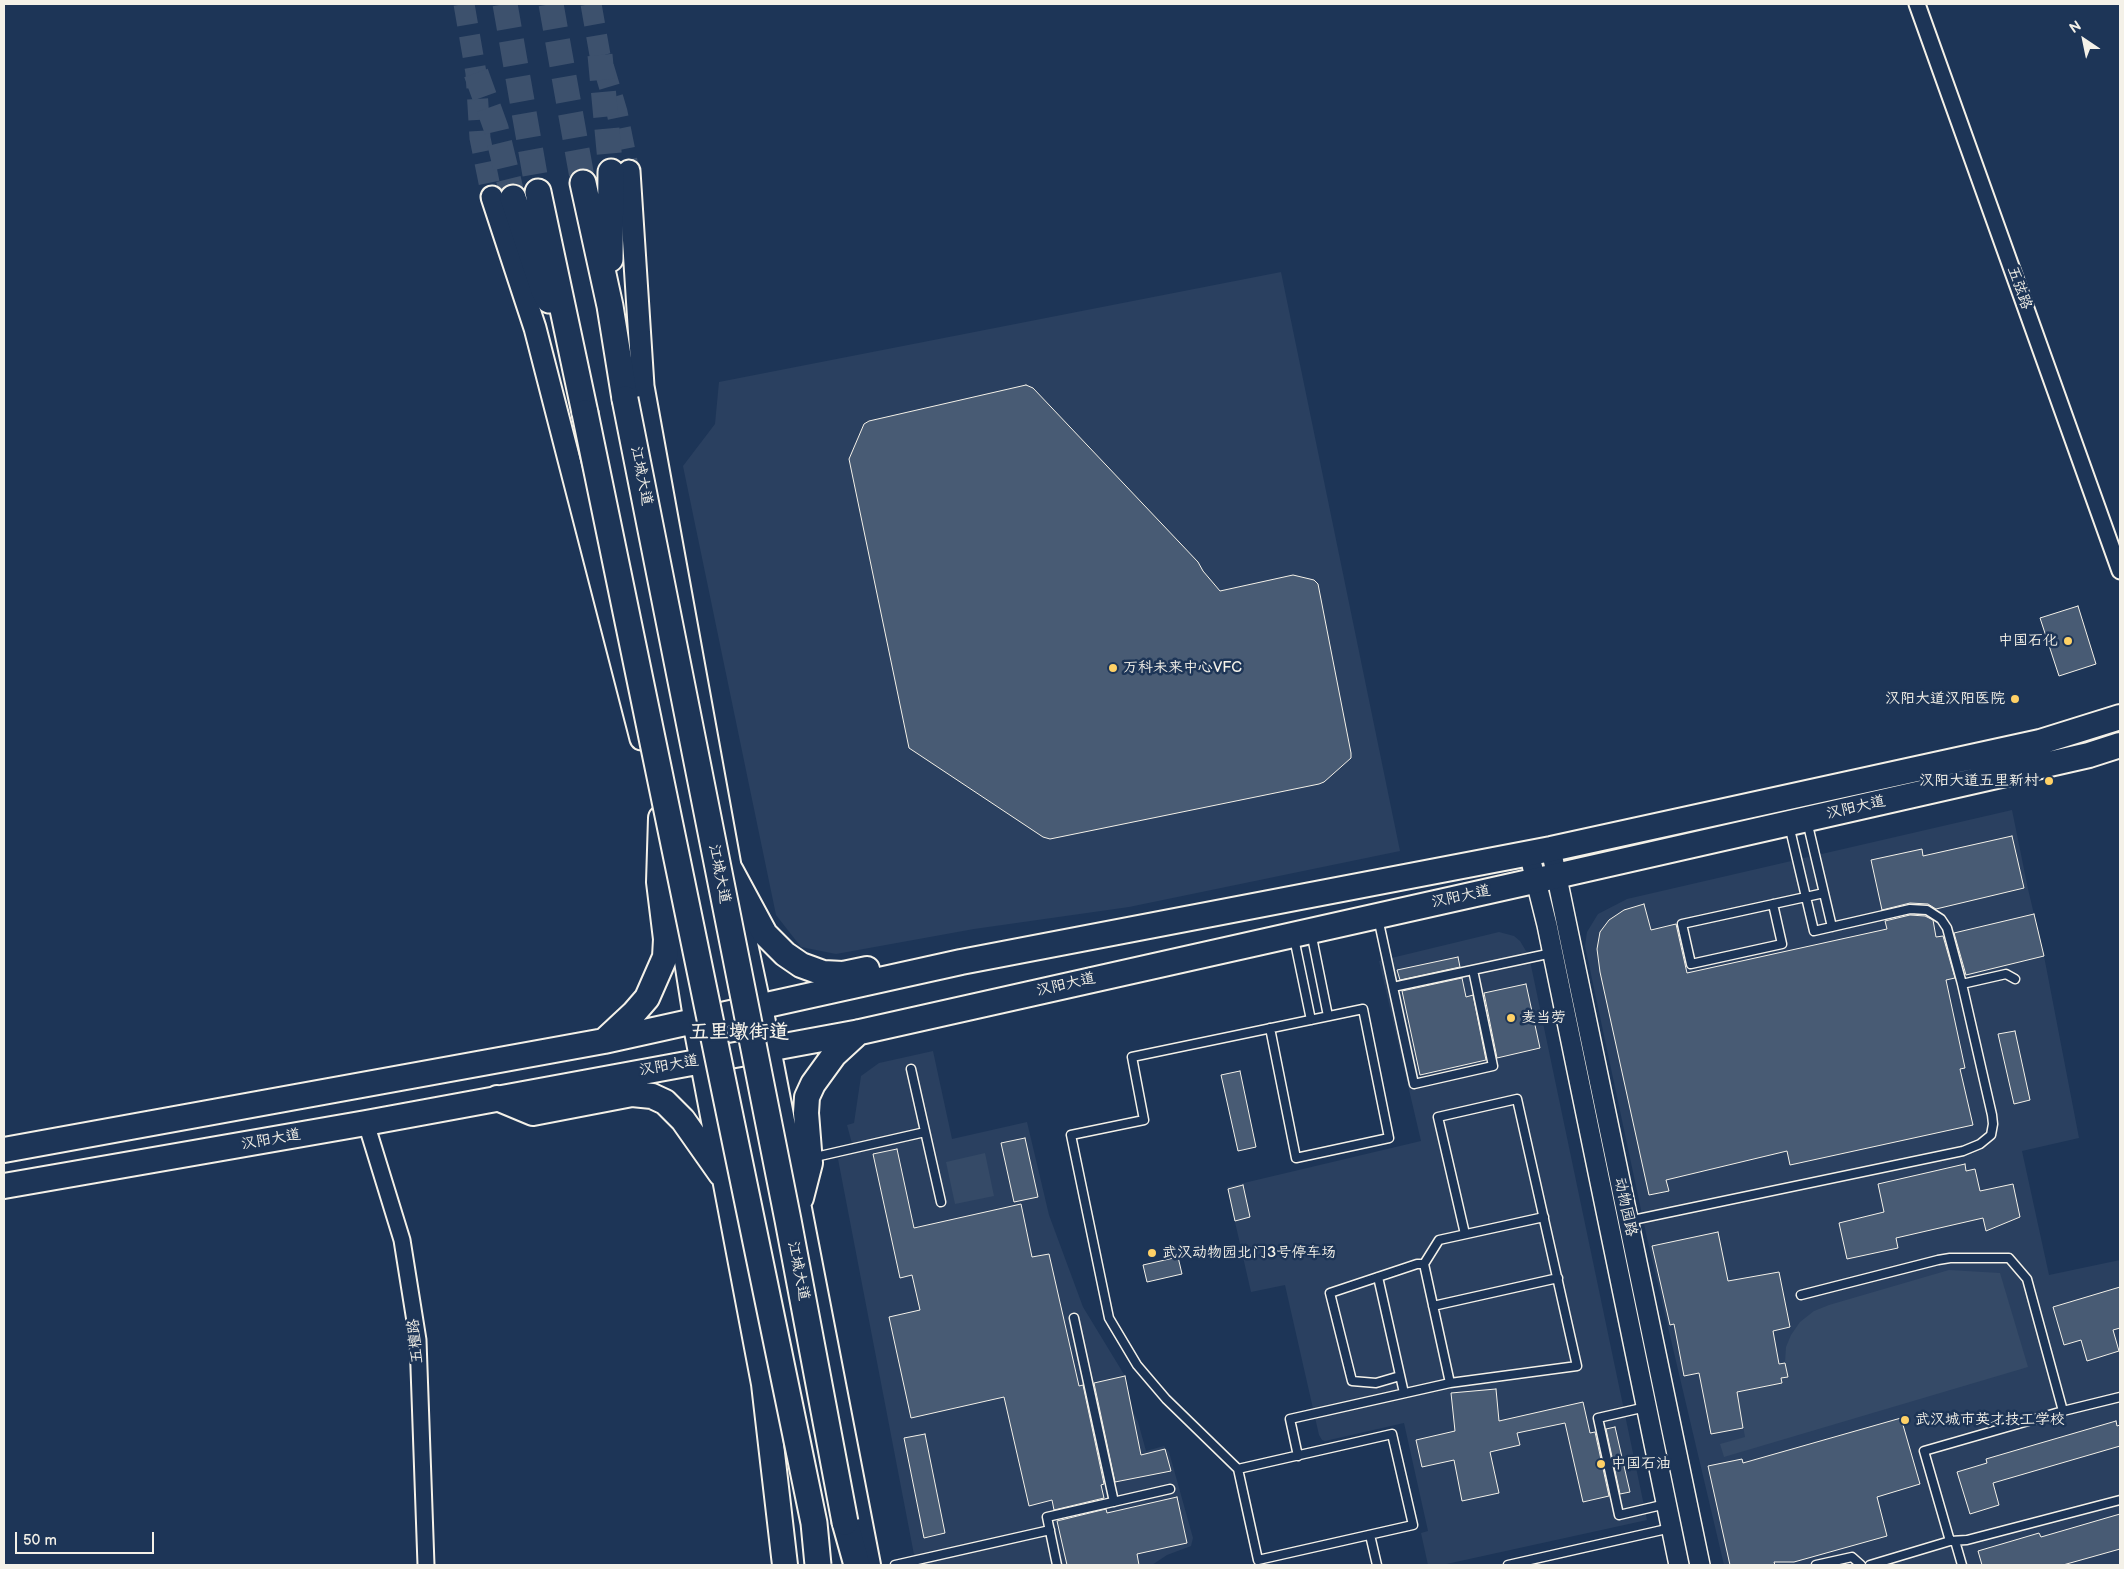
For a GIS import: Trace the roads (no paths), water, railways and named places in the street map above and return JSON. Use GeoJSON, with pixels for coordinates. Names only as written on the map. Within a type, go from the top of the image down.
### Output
{"type":"FeatureCollection","features":[{"type":"Feature","properties":{"kind":"highway"},"geometry":{"type":"LineString","coordinates":[[610,306],[620,172]]}},
{"type":"Feature","properties":{"kind":"highway","name":"江城大道"},"geometry":{"type":"LineString","coordinates":[[583,183],[610,306],[625,399],[786,1211],[845,1522],[850,1565]]}},
{"type":"Feature","properties":{"kind":"highway"},"geometry":{"type":"LineString","coordinates":[[538,192],[814,1523],[818,1565]]}},
{"type":"Feature","properties":{"kind":"highway"},"geometry":{"type":"LineString","coordinates":[[503,197],[544,291],[565,325]]}},
{"type":"Feature","properties":{"kind":"highway"},"geometry":{"type":"LineString","coordinates":[[845,1522],[857,1565]]}},
{"type":"Feature","properties":{"kind":"main road","name":"江城大道"},"geometry":{"type":"LineString","coordinates":[[620,172],[643,386],[731,871],[760,1007]]}},
{"type":"Feature","properties":{"kind":"main road"},"geometry":{"type":"LineString","coordinates":[[503,197],[661,818],[695,1021],[764,1384],[785,1565]]}},
{"type":"Feature","properties":{"kind":"main road","name":"汉阳大道"},"geometry":{"type":"LineString","coordinates":[[4,1150],[604,1041],[960,962],[1540,851],[2040,742],[2120,717]]}},
{"type":"Feature","properties":{"kind":"main road","name":"汉阳大道"},"geometry":{"type":"LineString","coordinates":[[4,1186],[366,1123],[860,1032],[2089,755],[2120,746]]}},
{"type":"Feature","properties":{"kind":"main road"},"geometry":{"type":"LineString","coordinates":[[604,1041],[647,998],[665,957],[666,939],[658,882],[661,818]]}},
{"type":"Feature","properties":{"kind":"main road"},"geometry":{"type":"LineString","coordinates":[[731,871],[765,934],[785,954],[801,964],[823,973],[843,974],[900,962],[960,962]]}},
{"type":"Feature","properties":{"kind":"main road"},"geometry":{"type":"LineString","coordinates":[[760,1007],[800,1205],[868,1565]]}},
{"type":"Feature","properties":{"kind":"main road"},"geometry":{"type":"LineString","coordinates":[[800,1205],[809,1159],[806,1114],[808,1097],[813,1084],[834,1055],[860,1032]]}},
{"type":"Feature","properties":{"kind":"main road"},"geometry":{"type":"LineString","coordinates":[[497,1098],[533,1113],[632,1094],[652,1096],[665,1102],[683,1120],[726,1182]]}},
{"type":"Feature","properties":{"kind":"street","name":"五弦路"},"geometry":{"type":"LineString","coordinates":[[1918,4],[2120,571]]}},
{"type":"Feature","properties":{"kind":"street","name":"动物园路"},"geometry":{"type":"LineString","coordinates":[[1540,851],[1628,1221],[1700,1565]]}},
{"type":"Feature","properties":{"kind":"street","name":"动物园路"},"geometry":{"type":"LineString","coordinates":[[1546,878],[1552,952],[1679,1565]]}},
{"type":"Feature","properties":{"kind":"street","name":"五檀路"},"geometry":{"type":"LineString","coordinates":[[366,1123],[402,1240],[418,1340],[426,1565]]}},
{"type":"Feature","properties":{"kind":"lane"},"geometry":{"type":"LineString","coordinates":[[1797,821],[1824,892],[1832,926]]}},
{"type":"Feature","properties":{"kind":"lane"},"geometry":{"type":"LineString","coordinates":[[1628,1221],[1963,1151],[1974,1148],[1987,1140],[1992,1130],[1992,1115],[1947,928],[1941,919],[1927,910],[1910,910],[1814,931],[1806,896],[1797,821]]}},
{"type":"Feature","properties":{"kind":"lane"},"geometry":{"type":"LineString","coordinates":[[1773,904],[1782,944],[1691,964],[1682,924],[1824,892]]}},
{"type":"Feature","properties":{"kind":"lane"},"geometry":{"type":"LineString","coordinates":[[1378,916],[1414,1084],[1493,1066],[1472,970]]}},
{"type":"Feature","properties":{"kind":"lane"},"geometry":{"type":"LineString","coordinates":[[1302,932],[1328,1016]]}},
{"type":"Feature","properties":{"kind":"lane"},"geometry":{"type":"LineString","coordinates":[[1302,932],[1311,1020]]}},
{"type":"Feature","properties":{"kind":"lane"},"geometry":{"type":"LineString","coordinates":[[1394,988],[1552,952]]}},
{"type":"Feature","properties":{"kind":"lane"},"geometry":{"type":"LineString","coordinates":[[1962,984],[2006,974],[2015,979]]}},
{"type":"Feature","properties":{"kind":"lane"},"geometry":{"type":"LineString","coordinates":[[1238,1469],[1392,1434],[1413,1525],[1258,1560],[1238,1469],[1166,1399],[1137,1365],[1109,1318],[1071,1135],[1144,1120],[1132,1057],[1270,1028],[1363,1009],[1389,1138],[1296,1158],[1270,1028]]}},
{"type":"Feature","properties":{"kind":"lane"},"geometry":{"type":"LineString","coordinates":[[911,1070],[941,1202]]}},
{"type":"Feature","properties":{"kind":"lane"},"geometry":{"type":"LineString","coordinates":[[1298,1456],[1290,1419],[1450,1383],[1578,1366],[1517,1099],[1438,1117],[1465,1234]]}},
{"type":"Feature","properties":{"kind":"lane"},"geometry":{"type":"LineString","coordinates":[[809,1159],[925,1132]]}},
{"type":"Feature","properties":{"kind":"lane"},"geometry":{"type":"LineString","coordinates":[[1450,1383],[1424,1264],[1439,1240],[1544,1217]]}},
{"type":"Feature","properties":{"kind":"lane"},"geometry":{"type":"LineString","coordinates":[[1801,1295],[1938,1260],[1950,1258],[2009,1258],[2028,1279],[2063,1411]]}},
{"type":"Feature","properties":{"kind":"lane"},"geometry":{"type":"LineString","coordinates":[[1400,1376],[1376,1383],[1352,1381],[1330,1292],[1417,1264],[1424,1264]]}},
{"type":"Feature","properties":{"kind":"lane"},"geometry":{"type":"LineString","coordinates":[[1378,1277],[1404,1393]]}},
{"type":"Feature","properties":{"kind":"lane"},"geometry":{"type":"LineString","coordinates":[[1433,1306],[1558,1278]]}},
{"type":"Feature","properties":{"kind":"lane"},"geometry":{"type":"LineString","coordinates":[[1074,1318],[1114,1502]]}},
{"type":"Feature","properties":{"kind":"lane"},"geometry":{"type":"LineString","coordinates":[[1962,1565],[1924,1452],[2063,1411],[2120,1397]]}},
{"type":"Feature","properties":{"kind":"lane"},"geometry":{"type":"LineString","coordinates":[[1646,1407],[1598,1418],[1619,1515],[1666,1504]]}},
{"type":"Feature","properties":{"kind":"lane"},"geometry":{"type":"LineString","coordinates":[[1057,1565],[1047,1517],[1170,1490]]}},
{"type":"Feature","properties":{"kind":"lane"},"geometry":{"type":"LineString","coordinates":[[1870,1565],[1882,1564],[1953,1541],[1967,1540],[2120,1500]]}},
{"type":"Feature","properties":{"kind":"lane"},"geometry":{"type":"LineString","coordinates":[[1508,1565],[1671,1528]]}},
{"type":"Feature","properties":{"kind":"lane"},"geometry":{"type":"LineString","coordinates":[[895,1565],[1050,1530]]}},
{"type":"Feature","properties":{"kind":"lane"},"geometry":{"type":"LineString","coordinates":[[1370,1535],[1377,1565]]}},
{"type":"Feature","properties":{"kind":"lane"},"geometry":{"type":"LineString","coordinates":[[1816,1565],[1852,1557],[1861,1565]]}},
{"type":"Feature","properties":{"kind":"tunnel"},"geometry":{"type":"LineString","coordinates":[[464,4],[476,73],[480,138],[492,197]]}},
{"type":"Feature","properties":{"kind":"tunnel"},"geometry":{"type":"LineString","coordinates":[[505,4],[538,192]]}},
{"type":"Feature","properties":{"kind":"tunnel"},"geometry":{"type":"LineString","coordinates":[[551,4],[583,183]]}},
{"type":"Feature","properties":{"kind":"tunnel"},"geometry":{"type":"LineString","coordinates":[[591,4],[600,55],[617,112],[629,171]]}},
{"type":"Feature","properties":{"kind":"tunnel"},"geometry":{"type":"LineString","coordinates":[[600,55],[611,172]]}},
{"type":"Feature","properties":{"kind":"tunnel"},"geometry":{"type":"LineString","coordinates":[[476,73],[496,128],[513,198]]}},
{"type":"Feature","properties":{"kind":"place","name":"中国石化"},"geometry":{"type":"Point","coordinates":[2068,641]}},
{"type":"Feature","properties":{"kind":"place","name":"万科未来中心VFC"},"geometry":{"type":"Point","coordinates":[1113,668]}},
{"type":"Feature","properties":{"kind":"place","name":"汉阳大道汉阳医院"},"geometry":{"type":"Point","coordinates":[2015,699]}},
{"type":"Feature","properties":{"kind":"place","name":"汉阳大道五里新村"},"geometry":{"type":"Point","coordinates":[2049,781]}},
{"type":"Feature","properties":{"kind":"place","name":"麦当劳"},"geometry":{"type":"Point","coordinates":[1511,1018]}},
{"type":"Feature","properties":{"kind":"place","name":"武汉动物园北门3号停车场"},"geometry":{"type":"Point","coordinates":[1152,1253]}},
{"type":"Feature","properties":{"kind":"place","name":"武汉城市英才技工学校"},"geometry":{"type":"Point","coordinates":[1905,1420]}},
{"type":"Feature","properties":{"kind":"place","name":"中国石油"},"geometry":{"type":"Point","coordinates":[1601,1464]}},
{"type":"Feature","properties":{"kind":"district","name":"五里墩街道"},"geometry":{"type":"Point","coordinates":[739,1033]}}]}
